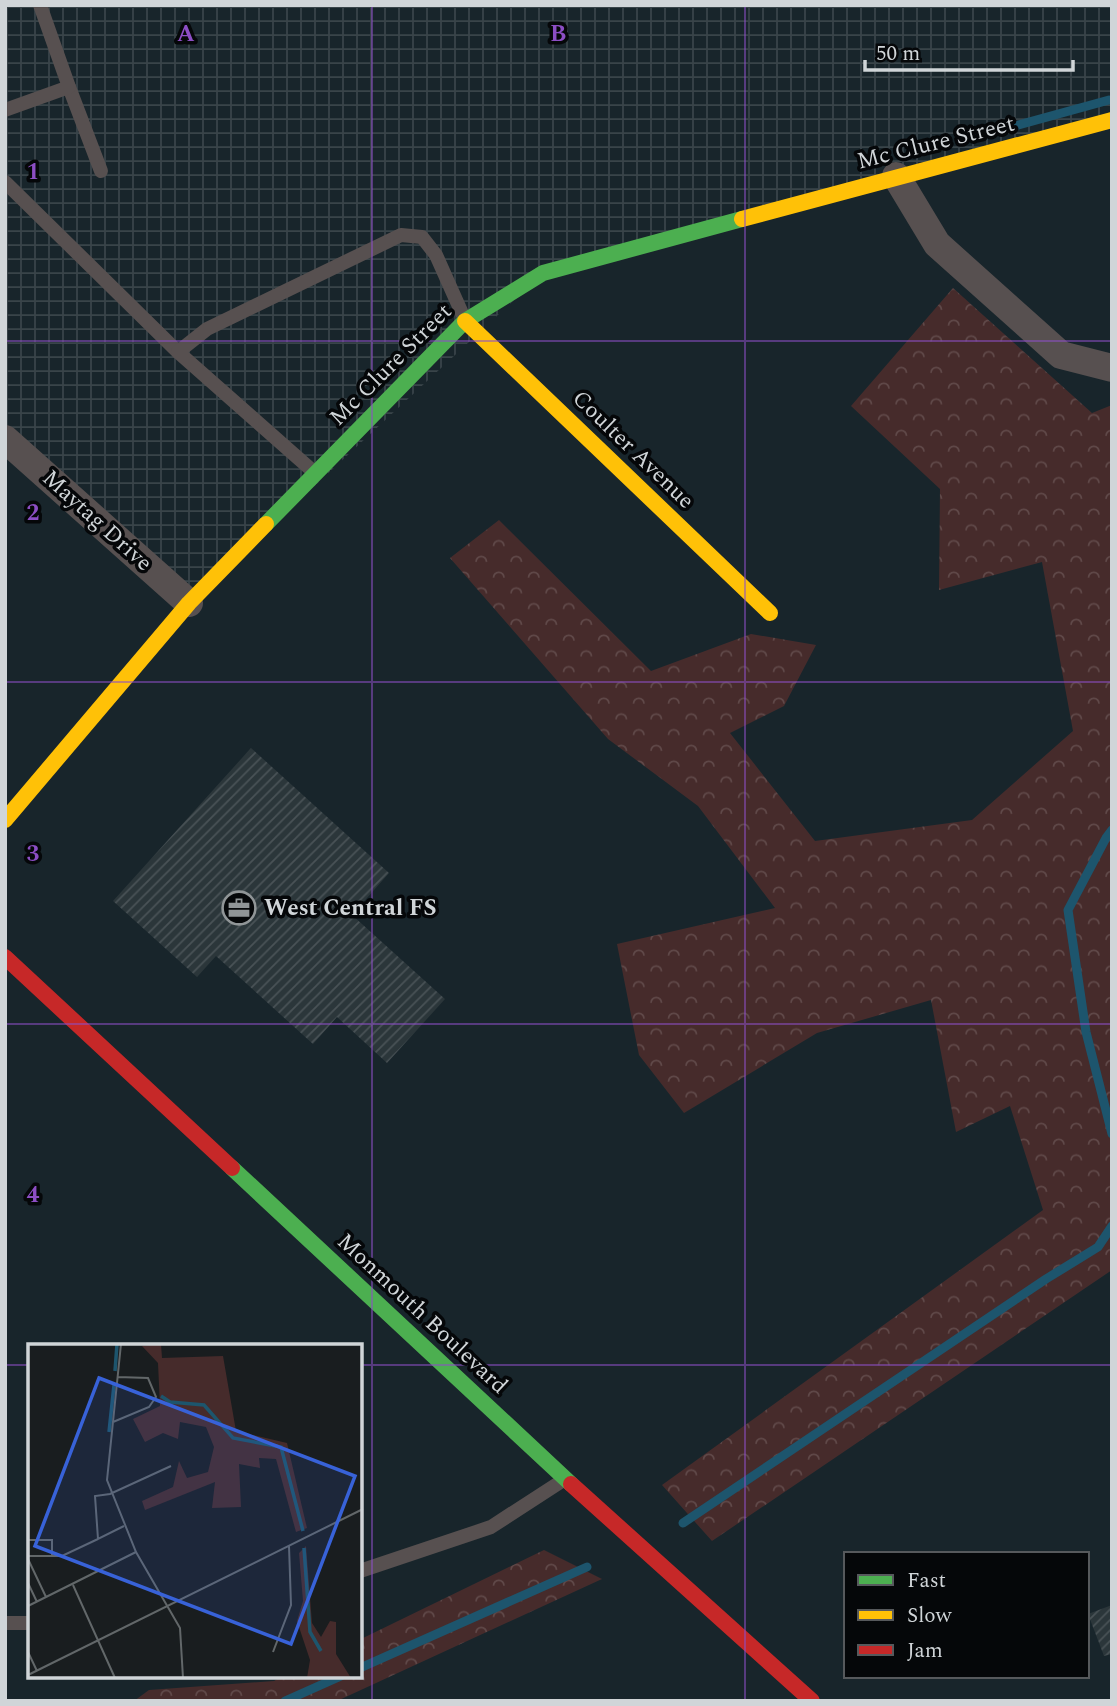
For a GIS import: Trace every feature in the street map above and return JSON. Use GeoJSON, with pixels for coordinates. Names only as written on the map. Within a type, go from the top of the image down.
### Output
{"type":"FeatureCollection","features":[{"type":"Feature","properties":{"kind":"street","name":"Mc Clure Street"},"geometry":{"type":"LineString","coordinates":[[5,820],[189,603],[465,321],[543,273],[1112,120]]}},
{"type":"Feature","properties":{"kind":"street"},"geometry":{"type":"LineString","coordinates":[[896,176],[937,244],[1061,355],[1112,368]]}},
{"type":"Feature","properties":{"kind":"street","name":"Coulter Avenue"},"geometry":{"type":"LineString","coordinates":[[465,321],[770,613]]}},
{"type":"Feature","properties":{"kind":"street","name":"Maytag Drive"},"geometry":{"type":"LineString","coordinates":[[5,439],[189,603]]}},
{"type":"Feature","properties":{"kind":"street","name":"Monmouth Boulevard"},"geometry":{"type":"LineString","coordinates":[[5,957],[566,1479],[811,1701]]}},
{"type":"Feature","properties":{"kind":"lane"},"geometry":{"type":"LineString","coordinates":[[40,5],[101,171]]}},
{"type":"Feature","properties":{"kind":"lane"},"geometry":{"type":"LineString","coordinates":[[5,110],[69,87]]}},
{"type":"Feature","properties":{"kind":"lane"},"geometry":{"type":"LineString","coordinates":[[5,182],[178,352],[316,474]]}},
{"type":"Feature","properties":{"kind":"lane"},"geometry":{"type":"LineString","coordinates":[[178,352],[207,329],[401,234],[422,237],[436,254],[465,321]]}},
{"type":"Feature","properties":{"kind":"lane"},"geometry":{"type":"LineString","coordinates":[[362,1570],[491,1527],[566,1479]]}},
{"type":"Feature","properties":{"kind":"lane"},"geometry":{"type":"LineString","coordinates":[[5,1623],[28,1623]]}},
{"type":"Feature","properties":{"kind":"shaded area"},"geometry":{"type":"Polygon","coordinates":[[[5,5],[1112,5],[1112,120],[543,273],[189,603],[5,436],[5,5]]]}},
{"type":"Feature","properties":{"kind":"shaded area"},"geometry":{"type":"Polygon","coordinates":[[[1112,120],[1112,1701],[5,1701],[5,443],[543,273],[1112,120]]]}},
{"type":"Feature","properties":{"kind":"green space"},"geometry":{"type":"Polygon","coordinates":[[[953,288],[1092,413],[1112,405],[1112,1270],[712,1541],[662,1485],[1043,1210],[1010,1106],[956,1132],[931,1000],[817,1033],[684,1113],[639,1055],[617,944],[775,908],[698,806],[608,739],[450,558],[499,520],[651,671],[751,634],[816,645],[784,706],[730,733],[815,841],[972,820],[1073,731],[1042,562],[939,590],[940,489],[851,406],[953,288]]]}},
{"type":"Feature","properties":{"kind":"green space"},"geometry":{"type":"Polygon","coordinates":[[[544,1550],[602,1579],[337,1701],[134,1701],[149,1690],[274,1681],[279,1678],[362,1678],[362,1639],[544,1550]]]}},
{"type":"Feature","properties":{"kind":"building","name":"West Central FS"},"geometry":{"type":"Polygon","coordinates":[[[251,748],[389,873],[352,915],[445,999],[387,1063],[337,1017],[313,1044],[216,956],[197,977],[113,901],[251,748]]]}},
{"type":"Feature","properties":{"kind":"building"},"geometry":{"type":"Polygon","coordinates":[[[1112,1605],[1112,1654],[1104,1656],[1089,1614],[1112,1605]]]}},
{"type":"Feature","properties":{"kind":"waterway"},"geometry":{"type":"LineString","coordinates":[[971,138],[1109,100]]}},
{"type":"Feature","properties":{"kind":"waterway"},"geometry":{"type":"LineString","coordinates":[[1112,830],[1068,910],[1086,1032],[1112,1134]]}},
{"type":"Feature","properties":{"kind":"waterway"},"geometry":{"type":"LineString","coordinates":[[683,1523],[1046,1279],[1098,1247],[1112,1226]]}},
{"type":"Feature","properties":{"kind":"waterway"},"geometry":{"type":"LineString","coordinates":[[362,1667],[587,1567]]}},
{"type":"Feature","properties":{"kind":"waterway"},"geometry":{"type":"LineString","coordinates":[[285,1701],[337,1678]]}},
{"type":"Feature","properties":{"kind":"traffic: fast"},"geometry":{"type":"LineString","coordinates":[[266,524],[465,321],[543,273],[742,219]]}},
{"type":"Feature","properties":{"kind":"traffic: fast"},"geometry":{"type":"LineString","coordinates":[[232,1168],[571,1484]]}},
{"type":"Feature","properties":{"kind":"traffic: slow"},"geometry":{"type":"LineString","coordinates":[[742,219],[1112,120]]}},
{"type":"Feature","properties":{"kind":"traffic: slow"},"geometry":{"type":"LineString","coordinates":[[465,321],[770,613]]}},
{"type":"Feature","properties":{"kind":"traffic: slow"},"geometry":{"type":"LineString","coordinates":[[5,820],[189,603],[266,524]]}},
{"type":"Feature","properties":{"kind":"traffic: jam"},"geometry":{"type":"LineString","coordinates":[[5,957],[232,1168]]}},
{"type":"Feature","properties":{"kind":"traffic: jam"},"geometry":{"type":"LineString","coordinates":[[571,1484],[812,1701]]}},
{"type":"Feature","properties":{"kind":"place","name":"West Central FS"},"geometry":{"type":"Point","coordinates":[239,908]}}]}
